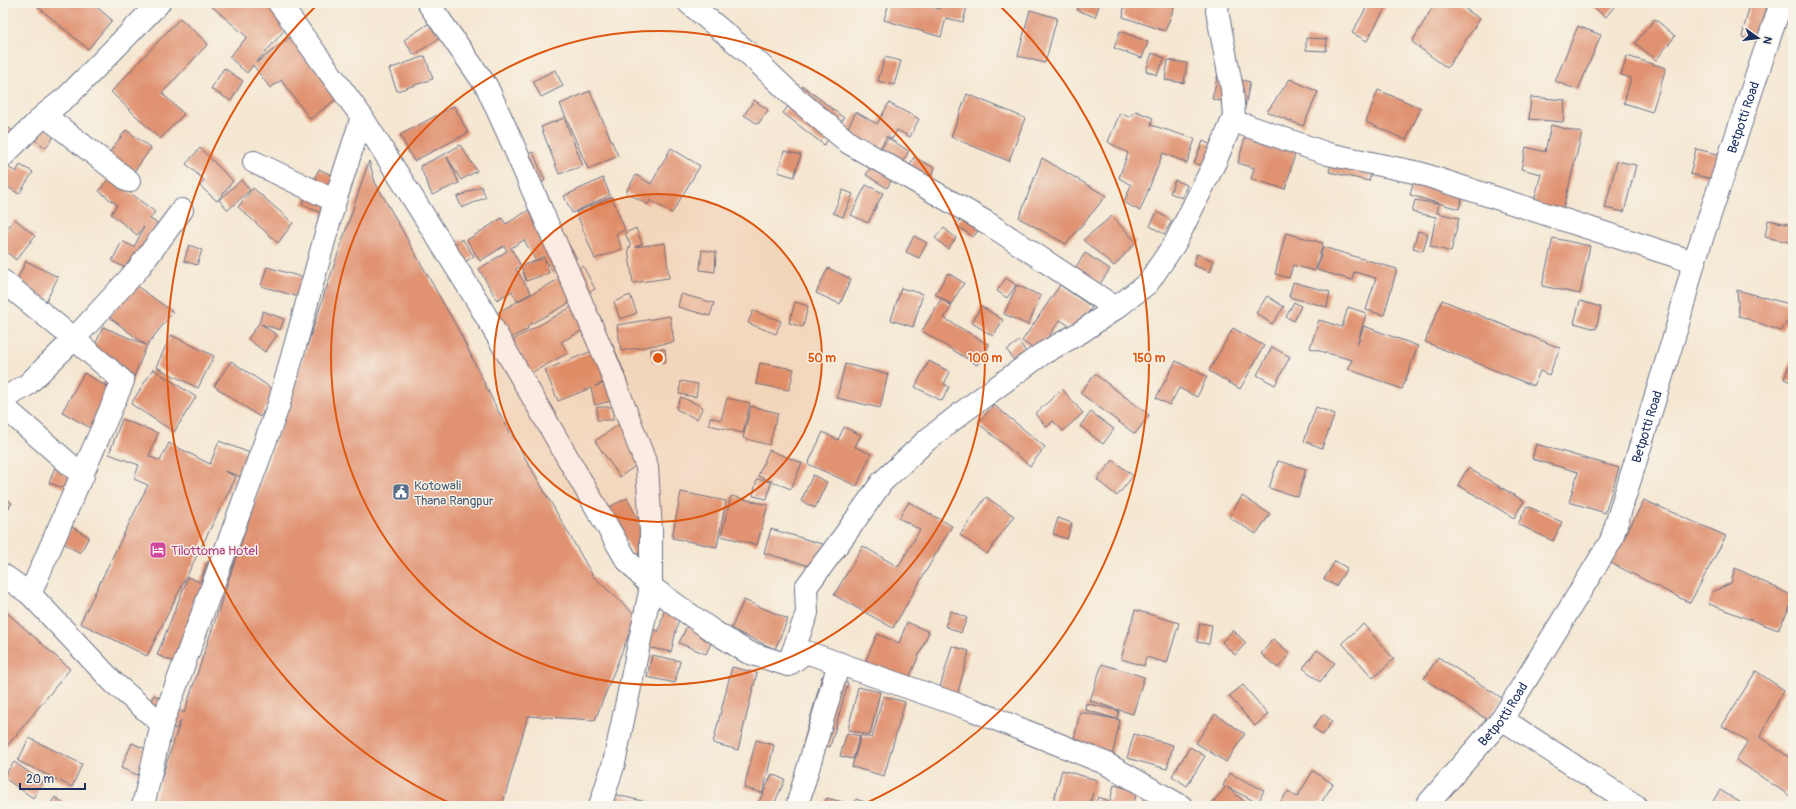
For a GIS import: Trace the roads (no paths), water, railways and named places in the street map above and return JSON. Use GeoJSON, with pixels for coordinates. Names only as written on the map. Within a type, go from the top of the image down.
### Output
{"type":"FeatureCollection","features":[{"type":"Feature","properties":{"kind":"street"},"geometry":{"type":"LineString","coordinates":[[3,156],[44,115],[69,95],[159,3]]}},
{"type":"Feature","properties":{"kind":"street"},"geometry":{"type":"LineString","coordinates":[[279,3],[362,117],[476,299],[626,559],[651,586],[713,631],[747,652],[788,665]]}},
{"type":"Feature","properties":{"kind":"street"},"geometry":{"type":"LineString","coordinates":[[428,3],[487,87],[608,364],[647,467],[651,531],[651,586],[614,763],[600,806]]}},
{"type":"Feature","properties":{"kind":"street"},"geometry":{"type":"LineString","coordinates":[[689,3],[746,51],[849,144],[986,222],[1116,308]]}},
{"type":"Feature","properties":{"kind":"street"},"geometry":{"type":"LineString","coordinates":[[788,665],[806,614],[806,586],[882,482],[927,440],[1007,378],[1116,308],[1148,283],[1175,243],[1215,162],[1234,117],[1232,89],[1217,11],[1218,3]]}},
{"type":"Feature","properties":{"kind":"street","name":"Betpotti Road"},"geometry":{"type":"LineString","coordinates":[[1426,806],[1502,719],[1611,541],[1677,327],[1694,262],[1781,3]]}},
{"type":"Feature","properties":{"kind":"street"},"geometry":{"type":"LineString","coordinates":[[44,115],[129,181]]}},
{"type":"Feature","properties":{"kind":"street"},"geometry":{"type":"LineString","coordinates":[[143,806],[162,724],[279,404],[335,201],[362,117]]}},
{"type":"Feature","properties":{"kind":"street"},"geometry":{"type":"LineString","coordinates":[[1245,125],[1328,154],[1419,173],[1694,262]]}},
{"type":"Feature","properties":{"kind":"street"},"geometry":{"type":"LineString","coordinates":[[254,162],[335,201]]}},
{"type":"Feature","properties":{"kind":"street"},"geometry":{"type":"LineString","coordinates":[[3,399],[27,385],[74,339],[138,270],[182,210]]}},
{"type":"Feature","properties":{"kind":"street"},"geometry":{"type":"LineString","coordinates":[[3,281],[74,339],[123,382],[30,594]]}},
{"type":"Feature","properties":{"kind":"street"},"geometry":{"type":"LineString","coordinates":[[3,406],[82,476]]}},
{"type":"Feature","properties":{"kind":"street"},"geometry":{"type":"LineString","coordinates":[[3,575],[30,594],[114,683],[162,724]]}},
{"type":"Feature","properties":{"kind":"street"},"geometry":{"type":"LineString","coordinates":[[788,665],[806,652],[973,710],[1105,763],[1181,806]]}},
{"type":"Feature","properties":{"kind":"street"},"geometry":{"type":"LineString","coordinates":[[797,806],[839,663]]}},
{"type":"Feature","properties":{"kind":"street"},"geometry":{"type":"LineString","coordinates":[[1502,719],[1636,806]]}},
{"type":"Feature","properties":{"kind":"place","name":"Kotowali Thana Rangpur"},"geometry":{"type":"Point","coordinates":[401,492]}},
{"type":"Feature","properties":{"kind":"place","name":"Tilottoma Hotel"},"geometry":{"type":"Point","coordinates":[158,550]}}]}
